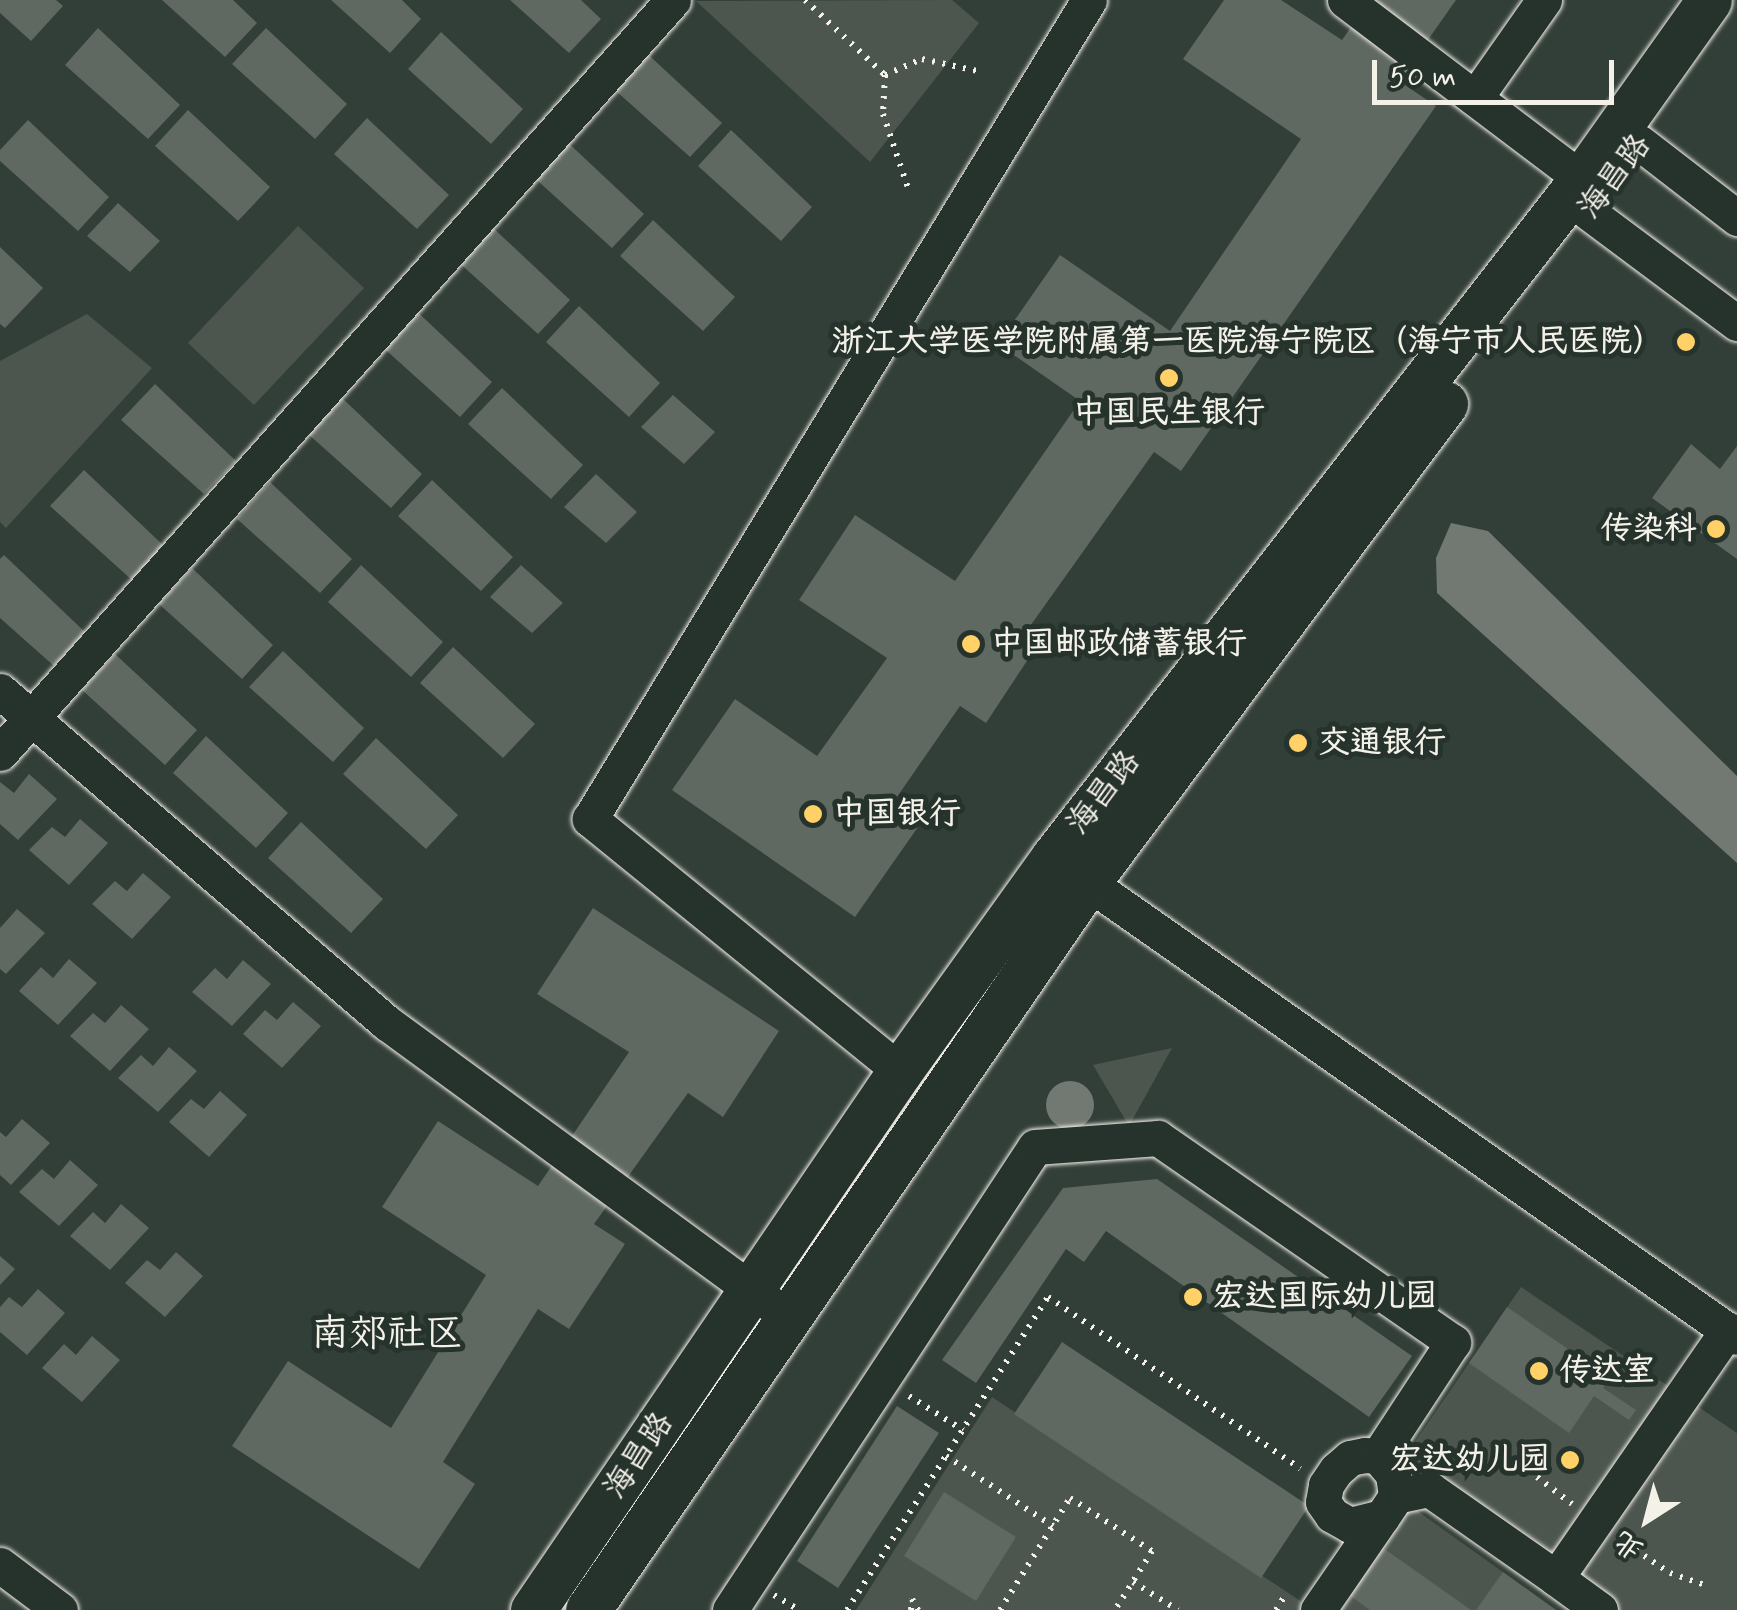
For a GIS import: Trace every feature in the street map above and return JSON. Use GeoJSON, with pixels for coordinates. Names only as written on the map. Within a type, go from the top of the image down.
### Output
{"type":"FeatureCollection","features":[{"type":"Feature","properties":{"kind":"main road","name":"海昌路"},"geometry":{"type":"LineString","coordinates":[[533,1610],[900,1071],[1070,870],[1585,195],[1709,0]]}},
{"type":"Feature","properties":{"kind":"main road","name":"海昌路"},"geometry":{"type":"LineString","coordinates":[[1585,195],[1640,144],[1737,14]]}},
{"type":"Feature","properties":{"kind":"main road","name":"海昌路"},"geometry":{"type":"LineString","coordinates":[[588,1610],[789,1316],[1070,870]]}},
{"type":"Feature","properties":{"kind":"street"},"geometry":{"type":"LineString","coordinates":[[0,753],[673,0]]}},
{"type":"Feature","properties":{"kind":"street"},"geometry":{"type":"LineString","coordinates":[[900,1071],[590,819],[1089,0]]}},
{"type":"Feature","properties":{"kind":"street"},"geometry":{"type":"LineString","coordinates":[[1345,0],[1475,98],[1737,323]]}},
{"type":"Feature","properties":{"kind":"street"},"geometry":{"type":"LineString","coordinates":[[1475,98],[1544,0]]}},
{"type":"Feature","properties":{"kind":"street"},"geometry":{"type":"LineString","coordinates":[[1640,144],[1737,218]]}},
{"type":"Feature","properties":{"kind":"street"},"geometry":{"type":"LineString","coordinates":[[0,691],[387,1023],[789,1316]]}},
{"type":"Feature","properties":{"kind":"street"},"geometry":{"type":"LineString","coordinates":[[1070,870],[1732,1334],[1556,1578]]}},
{"type":"Feature","properties":{"kind":"street"},"geometry":{"type":"LineString","coordinates":[[730,1610],[1035,1147],[1158,1138],[1453,1342],[1378,1456]]}},
{"type":"Feature","properties":{"kind":"street"},"geometry":{"type":"LineString","coordinates":[[1378,1456],[1350,1458],[1326,1486],[1323,1502],[1338,1519],[1350,1525],[1429,1489],[1600,1610]]}},
{"type":"Feature","properties":{"kind":"street"},"geometry":{"type":"LineString","coordinates":[[1318,1610],[1389,1506],[1393,1474],[1378,1456]]}},
{"type":"Feature","properties":{"kind":"street"},"geometry":{"type":"LineString","coordinates":[[4,1575],[60,1610]]}},
{"type":"Feature","properties":{"kind":"path"},"geometry":{"type":"LineString","coordinates":[[805,0],[885,74]]}},
{"type":"Feature","properties":{"kind":"path"},"geometry":{"type":"LineString","coordinates":[[885,74],[922,59],[982,72]]}},
{"type":"Feature","properties":{"kind":"path"},"geometry":{"type":"LineString","coordinates":[[885,74],[883,114],[908,188]]}},
{"type":"Feature","properties":{"kind":"path"},"geometry":{"type":"LineString","coordinates":[[847,1610],[1048,1297],[1326,1486]]}},
{"type":"Feature","properties":{"kind":"path"},"geometry":{"type":"LineString","coordinates":[[882,1380],[962,1430]]}},
{"type":"Feature","properties":{"kind":"path"},"geometry":{"type":"LineString","coordinates":[[946,1456],[1053,1526]]}},
{"type":"Feature","properties":{"kind":"path"},"geometry":{"type":"LineString","coordinates":[[1000,1610],[1070,1498],[1152,1551],[1115,1610]]}},
{"type":"Feature","properties":{"kind":"path"},"geometry":{"type":"LineString","coordinates":[[1133,1582],[1178,1610]]}},
{"type":"Feature","properties":{"kind":"shaded area"},"geometry":{"type":"Polygon","coordinates":[[[952,0],[979,23],[870,162],[696,1],[952,0]]]}},
{"type":"Feature","properties":{"kind":"shaded area"},"geometry":{"type":"Polygon","coordinates":[[[298,226],[364,288],[254,405],[188,343],[298,226]]]}},
{"type":"Feature","properties":{"kind":"shaded area"},"geometry":{"type":"Polygon","coordinates":[[[87,314],[152,368],[6,528],[0,522],[0,361],[87,314]]]}},
{"type":"Feature","properties":{"kind":"shaded area"},"geometry":{"type":"Polygon","coordinates":[[[1451,523],[1488,531],[1737,776],[1737,863],[1437,593],[1436,558],[1451,523]]]}},
{"type":"Feature","properties":{"kind":"shaded area"},"geometry":{"type":"Polygon","coordinates":[[[1172,1048],[1129,1126],[1093,1065],[1172,1048]]]}},
{"type":"Feature","properties":{"kind":"shaded area"},"geometry":{"type":"Polygon","coordinates":[[[1070,1081],[1087,1088],[1094,1105],[1087,1122],[1070,1129],[1053,1122],[1046,1105],[1053,1088],[1070,1081]]]}},
{"type":"Feature","properties":{"kind":"shaded area"},"geometry":{"type":"Polygon","coordinates":[[[1521,1287],[1674,1390],[1541,1578],[1392,1476],[1521,1287]]]}},
{"type":"Feature","properties":{"kind":"shaded area"},"geometry":{"type":"Polygon","coordinates":[[[992,1397],[1305,1604],[1384,1487],[1556,1610],[856,1610],[992,1397]]]}},
{"type":"Feature","properties":{"kind":"shaded area"},"geometry":{"type":"Polygon","coordinates":[[[1688,1400],[1737,1433],[1737,1610],[1586,1610],[1559,1590],[1688,1400]]]}},
{"type":"Feature","properties":{"kind":"building"},"geometry":{"type":"Polygon","coordinates":[[[0,0],[56,0],[63,6],[31,41],[0,13],[0,0]]]}},
{"type":"Feature","properties":{"kind":"building"},"geometry":{"type":"Polygon","coordinates":[[[162,0],[233,0],[257,23],[225,57],[162,0]]]}},
{"type":"Feature","properties":{"kind":"building"},"geometry":{"type":"Polygon","coordinates":[[[331,0],[402,0],[421,19],[390,53],[331,0]]]}},
{"type":"Feature","properties":{"kind":"building"},"geometry":{"type":"Polygon","coordinates":[[[510,0],[581,0],[601,19],[569,53],[510,0]]]}},
{"type":"Feature","properties":{"kind":"building"},"geometry":{"type":"Polygon","coordinates":[[[1224,0],[1281,0],[1342,40],[1370,0],[1456,0],[1399,81],[1436,106],[1181,471],[1154,452],[1028,629],[1042,638],[986,723],[960,706],[890,807],[918,827],[855,917],[672,790],[735,699],[817,756],[887,658],[799,600],[855,515],[955,581],[1080,401],[998,344],[1060,255],[1170,331],[1301,139],[1183,59],[1224,0]]]}},
{"type":"Feature","properties":{"kind":"building"},"geometry":{"type":"Polygon","coordinates":[[[98,28],[180,105],[148,139],[65,65],[98,28]]]}},
{"type":"Feature","properties":{"kind":"building"},"geometry":{"type":"Polygon","coordinates":[[[266,28],[347,104],[315,139],[232,64],[266,28]]]}},
{"type":"Feature","properties":{"kind":"building"},"geometry":{"type":"Polygon","coordinates":[[[441,32],[523,109],[491,144],[408,69],[441,32]]]}},
{"type":"Feature","properties":{"kind":"building"},"geometry":{"type":"Polygon","coordinates":[[[640,47],[722,123],[690,157],[607,83],[640,47]]]}},
{"type":"Feature","properties":{"kind":"building"},"geometry":{"type":"Polygon","coordinates":[[[188,110],[270,187],[238,221],[155,146],[188,110]]]}},
{"type":"Feature","properties":{"kind":"building"},"geometry":{"type":"Polygon","coordinates":[[[367,118],[449,195],[417,229],[334,154],[367,118]]]}},
{"type":"Feature","properties":{"kind":"building"},"geometry":{"type":"Polygon","coordinates":[[[28,120],[109,197],[78,231],[0,161],[0,150],[28,120]]]}},
{"type":"Feature","properties":{"kind":"building"},"geometry":{"type":"Polygon","coordinates":[[[731,130],[812,207],[781,241],[698,166],[731,130]]]}},
{"type":"Feature","properties":{"kind":"building"},"geometry":{"type":"Polygon","coordinates":[[[562,137],[644,214],[612,248],[529,173],[562,137]]]}},
{"type":"Feature","properties":{"kind":"building"},"geometry":{"type":"Polygon","coordinates":[[[118,203],[160,241],[130,272],[87,236],[118,203]]]}},
{"type":"Feature","properties":{"kind":"building"},"geometry":{"type":"Polygon","coordinates":[[[653,220],[735,297],[703,331],[620,256],[653,220]]]}},
{"type":"Feature","properties":{"kind":"building"},"geometry":{"type":"Polygon","coordinates":[[[488,223],[570,300],[538,334],[455,259],[488,223]]]}},
{"type":"Feature","properties":{"kind":"building"},"geometry":{"type":"Polygon","coordinates":[[[0,247],[43,288],[5,328],[0,324],[0,247]]]}},
{"type":"Feature","properties":{"kind":"building"},"geometry":{"type":"Polygon","coordinates":[[[411,306],[492,382],[460,417],[377,342],[411,306]]]}},
{"type":"Feature","properties":{"kind":"building"},"geometry":{"type":"Polygon","coordinates":[[[579,306],[660,383],[629,417],[546,342],[579,306]]]}},
{"type":"Feature","properties":{"kind":"building"},"geometry":{"type":"Polygon","coordinates":[[[155,384],[236,461],[204,494],[121,420],[155,384]]]}},
{"type":"Feature","properties":{"kind":"building"},"geometry":{"type":"Polygon","coordinates":[[[502,388],[583,465],[551,499],[468,424],[502,388]]]}},
{"type":"Feature","properties":{"kind":"building"},"geometry":{"type":"Polygon","coordinates":[[[673,395],[715,432],[684,464],[641,427],[673,395]]]}},
{"type":"Feature","properties":{"kind":"building"},"geometry":{"type":"Polygon","coordinates":[[[341,397],[422,474],[391,508],[307,433],[341,397]]]}},
{"type":"Feature","properties":{"kind":"building","name":"传染科"},"geometry":{"type":"Polygon","coordinates":[[[1691,444],[1720,469],[1737,446],[1737,559],[1652,498],[1691,444]]]}},
{"type":"Feature","properties":{"kind":"building"},"geometry":{"type":"Polygon","coordinates":[[[84,470],[165,547],[133,581],[50,506],[84,470]]]}},
{"type":"Feature","properties":{"kind":"building"},"geometry":{"type":"Polygon","coordinates":[[[596,474],[637,512],[606,543],[564,507],[596,474]]]}},
{"type":"Feature","properties":{"kind":"building"},"geometry":{"type":"Polygon","coordinates":[[[432,480],[513,557],[481,591],[398,516],[432,480]]]}},
{"type":"Feature","properties":{"kind":"building"},"geometry":{"type":"Polygon","coordinates":[[[270,482],[352,559],[320,593],[237,519],[270,482]]]}},
{"type":"Feature","properties":{"kind":"building"},"geometry":{"type":"Polygon","coordinates":[[[4,555],[85,632],[54,666],[0,618],[0,559],[4,555]]]}},
{"type":"Feature","properties":{"kind":"building"},"geometry":{"type":"Polygon","coordinates":[[[361,565],[443,642],[411,677],[328,602],[361,565]]]}},
{"type":"Feature","properties":{"kind":"building"},"geometry":{"type":"Polygon","coordinates":[[[521,565],[563,603],[532,633],[490,597],[521,565]]]}},
{"type":"Feature","properties":{"kind":"building"},"geometry":{"type":"Polygon","coordinates":[[[192,568],[273,645],[242,679],[159,604],[192,568]]]}},
{"type":"Feature","properties":{"kind":"building"},"geometry":{"type":"Polygon","coordinates":[[[453,647],[535,724],[503,758],[420,683],[453,647]]]}},
{"type":"Feature","properties":{"kind":"building"},"geometry":{"type":"Polygon","coordinates":[[[283,651],[364,728],[333,762],[249,687],[283,651]]]}},
{"type":"Feature","properties":{"kind":"building"},"geometry":{"type":"Polygon","coordinates":[[[115,654],[197,730],[165,765],[82,690],[115,654]]]}},
{"type":"Feature","properties":{"kind":"building"},"geometry":{"type":"Polygon","coordinates":[[[206,736],[288,813],[256,848],[173,773],[206,736]]]}},
{"type":"Feature","properties":{"kind":"building"},"geometry":{"type":"Polygon","coordinates":[[[376,738],[458,815],[426,849],[343,774],[376,738]]]}},
{"type":"Feature","properties":{"kind":"building"},"geometry":{"type":"Polygon","coordinates":[[[29,774],[57,799],[18,840],[0,824],[0,782],[14,793],[29,774]]]}},
{"type":"Feature","properties":{"kind":"building"},"geometry":{"type":"Polygon","coordinates":[[[80,819],[108,843],[69,885],[29,850],[52,827],[65,837],[80,819]]]}},
{"type":"Feature","properties":{"kind":"building"},"geometry":{"type":"Polygon","coordinates":[[[301,822],[383,899],[351,933],[268,858],[301,822]]]}},
{"type":"Feature","properties":{"kind":"building"},"geometry":{"type":"Polygon","coordinates":[[[143,873],[171,897],[132,939],[92,904],[115,881],[127,891],[143,873]]]}},
{"type":"Feature","properties":{"kind":"building"},"geometry":{"type":"Polygon","coordinates":[[[593,908],[779,1031],[723,1117],[688,1093],[594,1224],[625,1244],[569,1329],[538,1309],[443,1462],[475,1484],[419,1569],[232,1446],[288,1361],[391,1428],[486,1275],[382,1207],[438,1121],[538,1186],[629,1052],[537,994],[593,908]]]}},
{"type":"Feature","properties":{"kind":"building"},"geometry":{"type":"Polygon","coordinates":[[[17,909],[45,933],[6,974],[0,969],[0,928],[17,909]]]}},
{"type":"Feature","properties":{"kind":"building"},"geometry":{"type":"Polygon","coordinates":[[[69,959],[97,983],[58,1025],[19,991],[41,967],[53,978],[69,959]]]}},
{"type":"Feature","properties":{"kind":"building"},"geometry":{"type":"Polygon","coordinates":[[[243,960],[271,984],[232,1026],[192,992],[215,968],[227,979],[243,960]]]}},
{"type":"Feature","properties":{"kind":"building"},"geometry":{"type":"Polygon","coordinates":[[[293,1002],[321,1026],[282,1068],[243,1034],[265,1010],[277,1020],[293,1002]]]}},
{"type":"Feature","properties":{"kind":"building"},"geometry":{"type":"Polygon","coordinates":[[[121,1005],[149,1029],[110,1071],[70,1036],[93,1013],[105,1023],[121,1005]]]}},
{"type":"Feature","properties":{"kind":"building"},"geometry":{"type":"Polygon","coordinates":[[[169,1047],[197,1071],[158,1112],[118,1078],[141,1055],[153,1066],[169,1047]]]}},
{"type":"Feature","properties":{"kind":"building"},"geometry":{"type":"Polygon","coordinates":[[[220,1091],[247,1115],[209,1157],[169,1122],[191,1099],[204,1109],[220,1091]]]}},
{"type":"Feature","properties":{"kind":"building"},"geometry":{"type":"Polygon","coordinates":[[[22,1119],[50,1143],[11,1185],[0,1175],[0,1132],[6,1137],[22,1119]]]}},
{"type":"Feature","properties":{"kind":"building"},"geometry":{"type":"Polygon","coordinates":[[[70,1160],[98,1185],[59,1226],[19,1192],[42,1169],[54,1179],[70,1160]]]}},
{"type":"Feature","properties":{"kind":"building"},"geometry":{"type":"Polygon","coordinates":[[[1157,1179],[1412,1356],[1369,1417],[1106,1231],[1084,1262],[1066,1249],[976,1383],[942,1360],[1063,1188],[1157,1179]]]}},
{"type":"Feature","properties":{"kind":"building"},"geometry":{"type":"Polygon","coordinates":[[[121,1204],[149,1228],[110,1270],[70,1236],[93,1212],[105,1223],[121,1204]]]}},
{"type":"Feature","properties":{"kind":"building"},"geometry":{"type":"Polygon","coordinates":[[[176,1252],[203,1276],[165,1317],[125,1283],[147,1260],[160,1270],[176,1252]]]}},
{"type":"Feature","properties":{"kind":"building"},"geometry":{"type":"Polygon","coordinates":[[[0,1256],[15,1269],[0,1285],[0,1256]]]}},
{"type":"Feature","properties":{"kind":"building"},"geometry":{"type":"Polygon","coordinates":[[[38,1289],[65,1313],[27,1355],[0,1332],[0,1307],[9,1297],[22,1307],[38,1289]]]}},
{"type":"Feature","properties":{"kind":"building","name":"传达室"},"geometry":{"type":"Polygon","coordinates":[[[1507,1307],[1610,1378],[1603,1388],[1636,1410],[1629,1420],[1594,1396],[1569,1433],[1469,1363],[1507,1307]]]}},
{"type":"Feature","properties":{"kind":"building"},"geometry":{"type":"Polygon","coordinates":[[[92,1336],[120,1360],[82,1402],[42,1368],[64,1344],[76,1355],[92,1336]]]}},
{"type":"Feature","properties":{"kind":"building"},"geometry":{"type":"Polygon","coordinates":[[[1062,1342],[1309,1506],[1261,1578],[1014,1414],[1062,1342]]]}},
{"type":"Feature","properties":{"kind":"building"},"geometry":{"type":"Polygon","coordinates":[[[897,1406],[939,1433],[838,1588],[797,1561],[897,1406]]]}},
{"type":"Feature","properties":{"kind":"building"},"geometry":{"type":"Polygon","coordinates":[[[944,1492],[1016,1537],[976,1601],[904,1556],[944,1492]]]}},
{"type":"Feature","properties":{"kind":"building"},"geometry":{"type":"Polygon","coordinates":[[[1379,1545],[1471,1610],[1370,1610],[1345,1592],[1379,1545]]]}},
{"type":"Feature","properties":{"kind":"building"},"geometry":{"type":"Polygon","coordinates":[[[1503,1572],[1556,1610],[1476,1610],[1503,1572]]]}},
{"type":"Feature","properties":{"kind":"place","name":"浙江大学医学院附属第一医院海宁院区（海宁市人民医院）"},"geometry":{"type":"Point","coordinates":[1686,342]}},
{"type":"Feature","properties":{"kind":"place","name":"中国民生银行"},"geometry":{"type":"Point","coordinates":[1169,378]}},
{"type":"Feature","properties":{"kind":"place","name":"传染科"},"geometry":{"type":"Point","coordinates":[1716,529]}},
{"type":"Feature","properties":{"kind":"place","name":"中国邮政储蓄银行"},"geometry":{"type":"Point","coordinates":[971,644]}},
{"type":"Feature","properties":{"kind":"place","name":"交通银行"},"geometry":{"type":"Point","coordinates":[1298,743]}},
{"type":"Feature","properties":{"kind":"place","name":"中国银行"},"geometry":{"type":"Point","coordinates":[813,814]}},
{"type":"Feature","properties":{"kind":"place","name":"宏达国际幼儿园"},"geometry":{"type":"Point","coordinates":[1193,1297]}},
{"type":"Feature","properties":{"kind":"place","name":"传达室"},"geometry":{"type":"Point","coordinates":[1539,1371]}},
{"type":"Feature","properties":{"kind":"place","name":"宏达幼儿园"},"geometry":{"type":"Point","coordinates":[1570,1460]}},
{"type":"Feature","properties":{"kind":"district","name":"南郊社区"},"geometry":{"type":"Point","coordinates":[387,1335]}}]}
